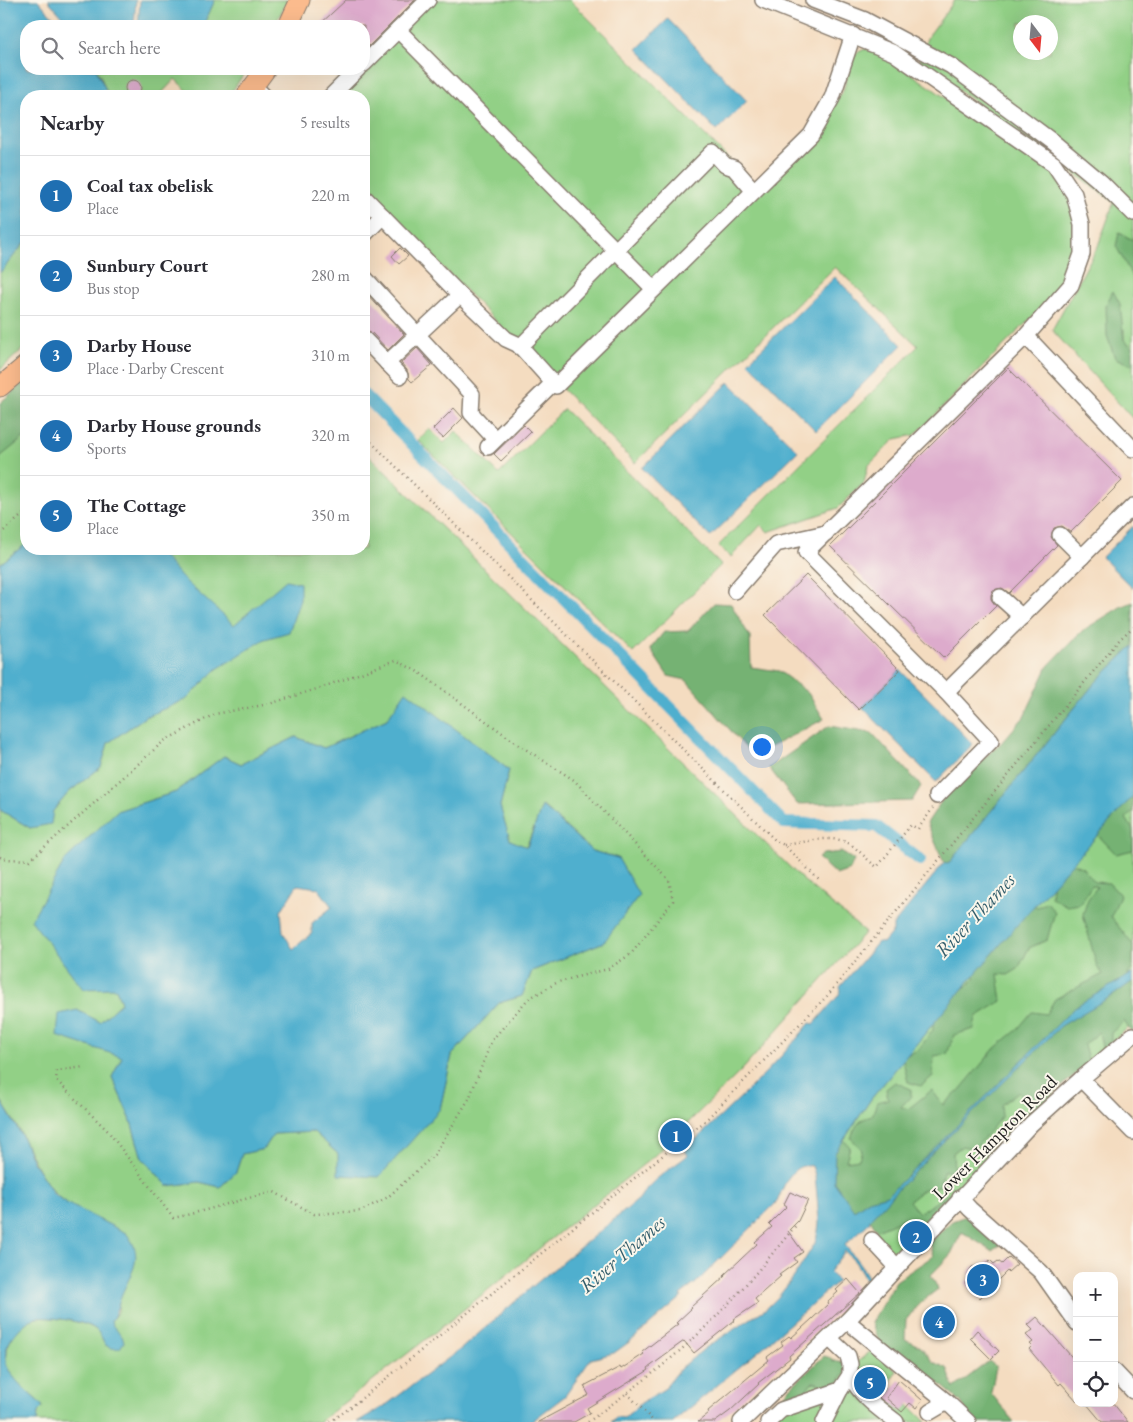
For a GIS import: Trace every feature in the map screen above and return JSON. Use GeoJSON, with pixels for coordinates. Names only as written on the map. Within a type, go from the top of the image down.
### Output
{"type":"FeatureCollection","features":[{"type":"Feature","properties":{"kind":"main road"},"geometry":{"type":"LineString","coordinates":[[291,20],[300,0]]}},
{"type":"Feature","properties":{"kind":"main road"},"geometry":{"type":"LineString","coordinates":[[256,90],[263,75]]}},
{"type":"Feature","properties":{"kind":"main road"},"geometry":{"type":"LineString","coordinates":[[0,387],[20,370]]}},
{"type":"Feature","properties":{"kind":"street"},"geometry":{"type":"LineString","coordinates":[[370,58],[428,0]]}},
{"type":"Feature","properties":{"kind":"street"},"geometry":{"type":"LineString","coordinates":[[763,0],[894,53],[1054,164],[1074,194],[1082,224],[1082,254],[1071,285],[1026,336],[806,552],[946,692],[991,740],[937,796]]}},
{"type":"Feature","properties":{"kind":"street"},"geometry":{"type":"LineString","coordinates":[[813,0],[865,20],[951,66],[1053,142],[1102,183],[1133,214]]}},
{"type":"Feature","properties":{"kind":"street"},"geometry":{"type":"LineString","coordinates":[[398,30],[654,289]]}},
{"type":"Feature","properties":{"kind":"street"},"geometry":{"type":"LineString","coordinates":[[370,202],[460,296],[506,338],[520,347],[556,386],[811,136],[832,98],[853,35]]}},
{"type":"Feature","properties":{"kind":"street"},"geometry":{"type":"LineString","coordinates":[[337,90],[352,75]]}},
{"type":"Feature","properties":{"kind":"street"},"geometry":{"type":"LineString","coordinates":[[520,347],[713,152],[725,165],[734,168],[754,191]]}},
{"type":"Feature","properties":{"kind":"street"},"geometry":{"type":"LineString","coordinates":[[370,229],[383,216]]}},
{"type":"Feature","properties":{"kind":"street"},"geometry":{"type":"LineString","coordinates":[[370,283],[472,394],[472,413],[492,443],[553,383]]}},
{"type":"Feature","properties":{"kind":"street"},"geometry":{"type":"LineString","coordinates":[[387,363],[460,296]]}},
{"type":"Feature","properties":{"kind":"street"},"geometry":{"type":"LineString","coordinates":[[1026,336],[1133,449]]}},
{"type":"Feature","properties":{"kind":"street"},"geometry":{"type":"LineString","coordinates":[[370,345],[400,376]]}},
{"type":"Feature","properties":{"kind":"street"},"geometry":{"type":"LineString","coordinates":[[946,692],[1133,506]]}},
{"type":"Feature","properties":{"kind":"street"},"geometry":{"type":"LineString","coordinates":[[735,591],[776,544],[826,533]]}},
{"type":"Feature","properties":{"kind":"street"},"geometry":{"type":"LineString","coordinates":[[1060,535],[1082,558]]}},
{"type":"Feature","properties":{"kind":"street"},"geometry":{"type":"LineString","coordinates":[[1000,597],[1022,617]]}},
{"type":"Feature","properties":{"kind":"street","name":"Lower Hampton Road"},"geometry":{"type":"LineString","coordinates":[[741,1422],[830,1339],[1031,1124],[1133,1035]]}},
{"type":"Feature","properties":{"kind":"street"},"geometry":{"type":"LineString","coordinates":[[1081,1079],[1133,1132]]}},
{"type":"Feature","properties":{"kind":"street"},"geometry":{"type":"LineString","coordinates":[[960,1198],[1041,1272],[1073,1317]]}},
{"type":"Feature","properties":{"kind":"street"},"geometry":{"type":"LineString","coordinates":[[872,1240],[897,1267]]}},
{"type":"Feature","properties":{"kind":"street"},"geometry":{"type":"LineString","coordinates":[[847,1321],[947,1402],[968,1422]]}},
{"type":"Feature","properties":{"kind":"street"},"geometry":{"type":"LineString","coordinates":[[830,1339],[848,1356],[850,1375],[855,1385],[870,1403],[875,1416],[896,1422]]}},
{"type":"Feature","properties":{"kind":"street"},"geometry":{"type":"LineString","coordinates":[[824,1422],[850,1375]]}},
{"type":"Feature","properties":{"kind":"street"},"geometry":{"type":"LineString","coordinates":[[1118,1375],[1133,1391]]}},
{"type":"Feature","properties":{"kind":"street"},"geometry":{"type":"LineString","coordinates":[[768,1422],[781,1410],[840,1390]]}},
{"type":"Feature","properties":{"kind":"street"},"geometry":{"type":"LineString","coordinates":[[930,1412],[947,1402]]}},
{"type":"Feature","properties":{"kind":"path"},"geometry":{"type":"LineString","coordinates":[[370,441],[776,841],[784,845],[821,882]]}},
{"type":"Feature","properties":{"kind":"path"},"geometry":{"type":"LineString","coordinates":[[0,534],[20,517]]}},
{"type":"Feature","properties":{"kind":"path"},"geometry":{"type":"LineString","coordinates":[[330,1422],[704,1122],[827,996],[1120,639],[1133,627]]}},
{"type":"Feature","properties":{"kind":"path"},"geometry":{"type":"LineString","coordinates":[[0,857],[30,860],[164,741],[215,714],[269,704],[323,687],[396,660],[420,673],[519,745],[574,780],[669,880],[673,901],[631,954],[608,968],[558,982],[528,999],[492,1040],[469,1099],[434,1155],[388,1196],[361,1211],[314,1214],[274,1192],[173,1218],[108,1132],[56,1080],[56,1071],[84,1066]]}},
{"type":"Feature","properties":{"kind":"path"},"geometry":{"type":"LineString","coordinates":[[784,845],[825,839],[839,840],[850,845],[877,867],[912,825],[918,829],[937,802],[937,796]]}},
{"type":"Feature","properties":{"kind":"path"},"geometry":{"type":"LineString","coordinates":[[588,1422],[676,1354],[720,1313],[760,1270],[797,1224]]}},
{"type":"Feature","properties":{"kind":"path"},"geometry":{"type":"LineString","coordinates":[[627,1393],[654,1422]]}},
{"type":"Feature","properties":{"kind":"green space"},"geometry":{"type":"Polygon","coordinates":[[[215,0],[288,0],[277,20],[206,20],[215,0]]]}},
{"type":"Feature","properties":{"kind":"green space"},"geometry":{"type":"Polygon","coordinates":[[[432,0],[570,0],[761,191],[828,112],[843,91],[852,60],[856,53],[865,49],[886,56],[1053,173],[1070,197],[1079,223],[1077,251],[1068,276],[1051,298],[915,435],[895,439],[868,466],[864,483],[838,508],[768,532],[761,525],[731,557],[718,546],[918,346],[835,267],[635,463],[370,193],[370,90],[338,90],[354,75],[370,75],[370,60],[432,0]]]}},
{"type":"Feature","properties":{"kind":"green space"},"geometry":{"type":"Polygon","coordinates":[[[955,0],[1133,0],[1133,240],[1119,233],[1133,278],[1133,348],[1124,340],[1124,329],[1115,358],[1133,365],[1133,419],[1052,330],[1098,246],[1114,202],[919,62],[927,38],[955,0]]]}},
{"type":"Feature","properties":{"kind":"green space"},"geometry":{"type":"Polygon","coordinates":[[[100,75],[243,75],[233,90],[187,90],[175,79],[165,90],[106,90],[100,75]]]}},
{"type":"Feature","properties":{"kind":"green space"},"geometry":{"type":"Polygon","coordinates":[[[1119,233],[1133,240],[1133,278],[1116,246],[1119,233]]]}},
{"type":"Feature","properties":{"kind":"green space"},"geometry":{"type":"Polygon","coordinates":[[[20,248],[20,352],[0,370],[0,273],[20,248]]]}},
{"type":"Feature","properties":{"kind":"green space"},"geometry":{"type":"Polygon","coordinates":[[[1113,291],[1120,304],[1124,340],[1133,348],[1133,365],[1115,358],[1107,336],[1106,305],[1113,291]]]}},
{"type":"Feature","properties":{"kind":"green space"},"geometry":{"type":"Polygon","coordinates":[[[20,385],[20,441],[0,457],[0,403],[20,385]]]}},
{"type":"Feature","properties":{"kind":"green space"},"geometry":{"type":"Polygon","coordinates":[[[564,409],[721,565],[633,653],[418,440],[429,429],[444,443],[456,431],[499,474],[564,409]]]}},
{"type":"Feature","properties":{"kind":"green space"},"geometry":{"type":"Polygon","coordinates":[[[20,438],[20,549],[0,564],[0,456],[20,438]]]}},
{"type":"Feature","properties":{"kind":"green space"},"geometry":{"type":"Polygon","coordinates":[[[370,457],[803,880],[865,932],[742,1070],[654,1156],[447,1323],[319,1422],[37,1422],[38,1412],[42,1405],[7,1370],[6,1354],[12,1338],[22,1325],[29,1321],[36,1318],[49,1318],[67,1320],[91,1327],[99,1333],[106,1346],[112,1327],[111,1321],[118,1311],[119,1300],[66,1203],[45,1180],[17,1126],[0,1099],[0,810],[30,828],[53,811],[69,792],[101,767],[108,743],[145,717],[187,699],[73,555],[370,555],[370,457]],[[406,692],[387,719],[324,748],[296,737],[241,764],[224,756],[176,792],[117,811],[116,988],[121,1003],[100,1022],[77,1010],[123,1057],[112,1077],[130,1118],[142,1158],[168,1186],[199,1182],[220,1187],[236,1172],[242,1154],[264,1149],[274,1134],[314,1132],[338,1154],[440,1109],[452,1055],[499,1003],[522,996],[532,971],[604,942],[618,858],[592,851],[543,806],[526,847],[509,840],[500,806],[509,770],[406,692]]]}},
{"type":"Feature","properties":{"kind":"green space"},"geometry":{"type":"Polygon","coordinates":[[[1133,602],[1133,646],[1094,684],[949,863],[944,863],[927,823],[951,787],[1001,743],[1024,717],[1048,666],[1082,631],[1122,606],[1133,602]]]}},
{"type":"Feature","properties":{"kind":"green space"},"geometry":{"type":"Polygon","coordinates":[[[714,603],[731,604],[750,637],[751,667],[779,671],[808,693],[824,719],[753,756],[686,680],[668,676],[650,649],[664,632],[688,631],[714,603]]]}},
{"type":"Feature","properties":{"kind":"green space"},"geometry":{"type":"Polygon","coordinates":[[[829,726],[872,733],[921,786],[912,801],[797,804],[769,768],[829,726]]]}},
{"type":"Feature","properties":{"kind":"green space"},"geometry":{"type":"Polygon","coordinates":[[[1133,793],[1133,812],[1126,818],[1133,830],[1133,850],[1116,854],[1094,831],[1133,793]]]}},
{"type":"Feature","properties":{"kind":"green space"},"geometry":{"type":"Polygon","coordinates":[[[1133,796],[1133,973],[1076,1006],[888,1195],[835,1153],[871,1099],[942,1013],[1024,917],[1133,796]]]}},
{"type":"Feature","properties":{"kind":"green space"},"geometry":{"type":"Polygon","coordinates":[[[841,852],[854,860],[850,870],[836,875],[818,858],[823,854],[841,852]]]}},
{"type":"Feature","properties":{"kind":"green space"},"geometry":{"type":"Polygon","coordinates":[[[1069,862],[1082,867],[1094,882],[1109,883],[1120,895],[1111,917],[1133,945],[1133,968],[1128,974],[1133,981],[1133,1031],[1131,1032],[1124,1021],[1111,1033],[1111,1048],[1103,1052],[1099,1032],[1084,1045],[1089,1062],[1036,1110],[1018,1092],[1001,1105],[1002,1116],[975,1149],[962,1146],[953,1153],[954,1170],[943,1171],[940,1186],[924,1189],[909,1201],[919,1213],[950,1193],[956,1199],[926,1231],[903,1219],[877,1230],[870,1219],[851,1222],[827,1181],[833,1133],[840,1136],[850,1147],[846,1161],[859,1159],[862,1150],[851,1138],[854,1130],[861,1121],[872,1116],[877,1102],[888,1099],[886,1089],[895,1082],[911,1089],[911,1096],[901,1107],[908,1109],[932,1090],[943,1105],[959,1091],[995,1048],[1016,1031],[1032,1012],[1046,1014],[1055,999],[1103,974],[1097,967],[1083,914],[1088,899],[1097,887],[1092,885],[1080,904],[1067,906],[1051,897],[1053,878],[1069,862]]]}},
{"type":"Feature","properties":{"kind":"green space"},"geometry":{"type":"Polygon","coordinates":[[[1020,901],[1037,907],[1047,902],[1055,912],[1047,940],[1029,948],[1018,969],[1008,975],[998,974],[1002,1001],[976,1017],[974,1029],[954,1035],[947,1054],[934,1056],[933,1076],[921,1086],[908,1082],[902,1057],[918,1050],[933,1030],[933,1013],[975,979],[975,965],[1020,901]]]}},
{"type":"Feature","properties":{"kind":"green space"},"geometry":{"type":"Polygon","coordinates":[[[1127,990],[1133,1024],[1078,1069],[1039,1105],[927,1220],[892,1253],[875,1232],[942,1155],[1127,990]]]}},
{"type":"Feature","properties":{"kind":"green space"},"geometry":{"type":"Polygon","coordinates":[[[972,1214],[1003,1243],[992,1251],[962,1232],[951,1254],[931,1275],[938,1289],[919,1304],[906,1320],[905,1339],[921,1347],[933,1362],[947,1368],[954,1388],[989,1361],[996,1367],[991,1393],[1014,1422],[974,1422],[961,1402],[908,1359],[886,1357],[871,1323],[896,1281],[933,1256],[929,1242],[952,1221],[972,1214]]]}},
{"type":"Feature","properties":{"kind":"green space"},"geometry":{"type":"Polygon","coordinates":[[[871,1351],[897,1371],[888,1385],[926,1422],[761,1422],[826,1360],[856,1363],[871,1351]]]}},
{"type":"Feature","properties":{"kind":"green space"},"geometry":{"type":"Polygon","coordinates":[[[824,1356],[831,1358],[833,1362],[839,1361],[843,1363],[846,1372],[834,1386],[826,1388],[815,1382],[811,1383],[799,1401],[780,1403],[788,1390],[824,1356]]]}},
{"type":"Feature","properties":{"kind":"water"},"geometry":{"type":"Polygon","coordinates":[[[0,0],[38,0],[56,20],[20,20],[20,75],[99,75],[106,90],[20,90],[20,248],[0,273],[0,0]]]}},
{"type":"Feature","properties":{"kind":"water"},"geometry":{"type":"Polygon","coordinates":[[[48,0],[136,0],[134,20],[65,20],[48,0]]]}},
{"type":"Feature","properties":{"kind":"water"},"geometry":{"type":"Polygon","coordinates":[[[140,0],[215,0],[206,20],[138,20],[140,0]]]}},
{"type":"Feature","properties":{"kind":"water"},"geometry":{"type":"Polygon","coordinates":[[[668,19],[747,101],[717,131],[637,49],[668,19]]]}},
{"type":"Feature","properties":{"kind":"water"},"geometry":{"type":"Polygon","coordinates":[[[835,277],[902,345],[816,431],[748,362],[835,277]]]}},
{"type":"Feature","properties":{"kind":"water"},"geometry":{"type":"Polygon","coordinates":[[[729,382],[798,451],[710,537],[642,468],[729,382]]]}},
{"type":"Feature","properties":{"kind":"water"},"geometry":{"type":"Polygon","coordinates":[[[1133,526],[1133,588],[1132,588],[1102,557],[1133,526]]]}},
{"type":"Feature","properties":{"kind":"water"},"geometry":{"type":"Polygon","coordinates":[[[20,549],[20,555],[162,555],[181,577],[234,625],[286,580],[300,583],[300,599],[289,632],[265,639],[217,669],[187,699],[145,717],[108,743],[101,767],[69,792],[53,811],[51,824],[30,828],[0,810],[0,564],[20,549]]]}},
{"type":"Feature","properties":{"kind":"water","name":"River Thames"},"geometry":{"type":"Polygon","coordinates":[[[1133,646],[1133,796],[1024,917],[871,1099],[835,1153],[834,1182],[854,1210],[869,1200],[888,1195],[1076,1006],[1133,973],[1133,981],[1061,1026],[938,1147],[870,1219],[869,1223],[845,1245],[870,1280],[867,1283],[856,1263],[845,1251],[829,1272],[838,1281],[760,1350],[673,1422],[611,1422],[617,1417],[624,1418],[641,1403],[664,1389],[681,1368],[705,1348],[767,1308],[794,1277],[815,1243],[819,1222],[815,1175],[812,1166],[805,1166],[794,1171],[789,1176],[777,1202],[696,1283],[680,1295],[682,1297],[614,1353],[591,1359],[565,1396],[531,1422],[357,1422],[386,1405],[462,1348],[533,1286],[639,1199],[655,1180],[688,1155],[685,1151],[692,1143],[768,1070],[810,1023],[814,1024],[838,996],[841,991],[840,987],[878,942],[883,943],[893,931],[893,925],[944,863],[949,863],[1094,684],[1133,646]]]}},
{"type":"Feature","properties":{"kind":"water"},"geometry":{"type":"Polygon","coordinates":[[[900,670],[973,744],[936,782],[862,707],[900,670]]]}},
{"type":"Feature","properties":{"kind":"water"},"geometry":{"type":"Polygon","coordinates":[[[406,691],[509,770],[500,806],[510,840],[527,847],[542,806],[592,851],[618,858],[639,895],[604,942],[532,971],[522,996],[499,1003],[452,1055],[440,1109],[379,1177],[338,1175],[338,1154],[314,1132],[274,1134],[264,1149],[242,1154],[236,1172],[220,1187],[199,1182],[168,1186],[142,1158],[130,1118],[112,1077],[122,1057],[57,1036],[59,1014],[77,1010],[100,1022],[121,1003],[116,988],[83,989],[31,920],[66,859],[117,811],[176,792],[224,756],[241,764],[296,737],[324,748],[387,719],[406,691]],[[297,885],[281,911],[283,932],[293,949],[312,933],[312,923],[332,907],[318,888],[297,885]]]}},
{"type":"Feature","properties":{"kind":"water"},"geometry":{"type":"Polygon","coordinates":[[[0,1099],[22,1136],[33,1162],[54,1194],[66,1203],[126,1233],[132,1242],[136,1258],[111,1321],[124,1342],[120,1348],[110,1348],[107,1346],[95,1329],[90,1326],[75,1321],[49,1318],[30,1320],[19,1329],[10,1341],[7,1347],[6,1362],[11,1373],[21,1385],[42,1405],[38,1412],[37,1422],[0,1422],[0,1099]]]}},
{"type":"Feature","properties":{"kind":"water"},"geometry":{"type":"Polygon","coordinates":[[[943,1310],[952,1318],[934,1335],[926,1326],[943,1310]]]}},
{"type":"Feature","properties":{"kind":"building"},"geometry":{"type":"Polygon","coordinates":[[[346,0],[415,0],[370,45],[370,20],[324,20],[346,0]]]}},
{"type":"Feature","properties":{"kind":"building"},"geometry":{"type":"Polygon","coordinates":[[[130,80],[136,80],[141,85],[141,90],[125,90],[125,85],[130,80]]]}},
{"type":"Feature","properties":{"kind":"building"},"geometry":{"type":"Polygon","coordinates":[[[400,248],[408,256],[399,264],[392,256],[400,248]]]}},
{"type":"Feature","properties":{"kind":"building"},"geometry":{"type":"Polygon","coordinates":[[[370,297],[404,334],[388,350],[371,332],[370,297]]]}},
{"type":"Feature","properties":{"kind":"building"},"geometry":{"type":"Polygon","coordinates":[[[417,348],[432,365],[412,382],[409,379],[407,370],[401,363],[417,348]]]}},
{"type":"Feature","properties":{"kind":"building"},"geometry":{"type":"Polygon","coordinates":[[[1008,368],[1122,481],[1071,532],[1062,526],[1054,528],[1051,537],[1057,545],[1009,593],[1002,588],[993,590],[991,599],[996,606],[944,658],[830,546],[1008,368]]]}},
{"type":"Feature","properties":{"kind":"building"},"geometry":{"type":"Polygon","coordinates":[[[454,408],[463,418],[443,438],[433,429],[454,408]]]}},
{"type":"Feature","properties":{"kind":"building"},"geometry":{"type":"Polygon","coordinates":[[[524,425],[531,432],[501,461],[494,454],[524,425]]]}},
{"type":"Feature","properties":{"kind":"building"},"geometry":{"type":"Polygon","coordinates":[[[806,575],[900,670],[859,710],[765,615],[806,575]]]}},
{"type":"Feature","properties":{"kind":"building"},"geometry":{"type":"Polygon","coordinates":[[[790,1192],[808,1200],[798,1221],[788,1231],[803,1252],[794,1258],[797,1262],[779,1275],[781,1276],[755,1299],[758,1303],[734,1319],[694,1353],[684,1341],[648,1368],[649,1370],[587,1408],[590,1413],[574,1422],[538,1422],[589,1395],[584,1386],[620,1367],[621,1369],[644,1354],[642,1352],[678,1324],[676,1323],[691,1307],[725,1276],[757,1244],[755,1242],[772,1227],[769,1224],[787,1206],[784,1204],[790,1192]]]}},
{"type":"Feature","properties":{"kind":"building"},"geometry":{"type":"Polygon","coordinates":[[[1009,1257],[1017,1264],[1007,1271],[980,1298],[965,1283],[971,1278],[969,1272],[972,1267],[982,1267],[990,1260],[994,1264],[998,1261],[1002,1264],[1009,1257]]]}},
{"type":"Feature","properties":{"kind":"building"},"geometry":{"type":"Polygon","coordinates":[[[848,1279],[860,1293],[789,1356],[790,1358],[758,1383],[730,1411],[715,1422],[698,1422],[709,1413],[708,1411],[769,1360],[767,1357],[783,1345],[781,1342],[789,1336],[791,1338],[828,1304],[827,1302],[838,1292],[836,1290],[848,1279]]]}},
{"type":"Feature","properties":{"kind":"building"},"geometry":{"type":"Polygon","coordinates":[[[1037,1317],[1073,1358],[1073,1396],[1061,1383],[1059,1385],[1029,1349],[1032,1346],[1030,1344],[1033,1342],[1026,1335],[1033,1330],[1028,1325],[1037,1317]]]}},
{"type":"Feature","properties":{"kind":"building"},"geometry":{"type":"Polygon","coordinates":[[[977,1330],[999,1351],[991,1359],[970,1338],[977,1330]]]}},
{"type":"Feature","properties":{"kind":"building"},"geometry":{"type":"Polygon","coordinates":[[[869,1371],[881,1388],[874,1392],[862,1376],[869,1371]]]}},
{"type":"Feature","properties":{"kind":"building"},"geometry":{"type":"Polygon","coordinates":[[[899,1380],[922,1400],[916,1408],[910,1403],[902,1412],[886,1398],[899,1380]]]}},
{"type":"Feature","properties":{"kind":"building"},"geometry":{"type":"Polygon","coordinates":[[[1089,1407],[1116,1407],[1128,1422],[1102,1422],[1089,1407]]]}},
{"type":"Feature","properties":{"kind":"waterway"},"geometry":{"type":"LineString","coordinates":[[370,401],[784,823],[876,826],[920,860]]}},
{"type":"Feature","properties":{"kind":"place","name":"Coal tax obelisk"},"geometry":{"type":"Point","coordinates":[676,1136]}},
{"type":"Feature","properties":{"kind":"place","name":"Sunbury Court"},"geometry":{"type":"Point","coordinates":[916,1237]}},
{"type":"Feature","properties":{"kind":"place","name":"Darby House"},"geometry":{"type":"Point","coordinates":[983,1280]}},
{"type":"Feature","properties":{"kind":"place","name":"Darby House grounds"},"geometry":{"type":"Point","coordinates":[939,1322]}},
{"type":"Feature","properties":{"kind":"place","name":"The Cottage"},"geometry":{"type":"Point","coordinates":[870,1383]}}]}
